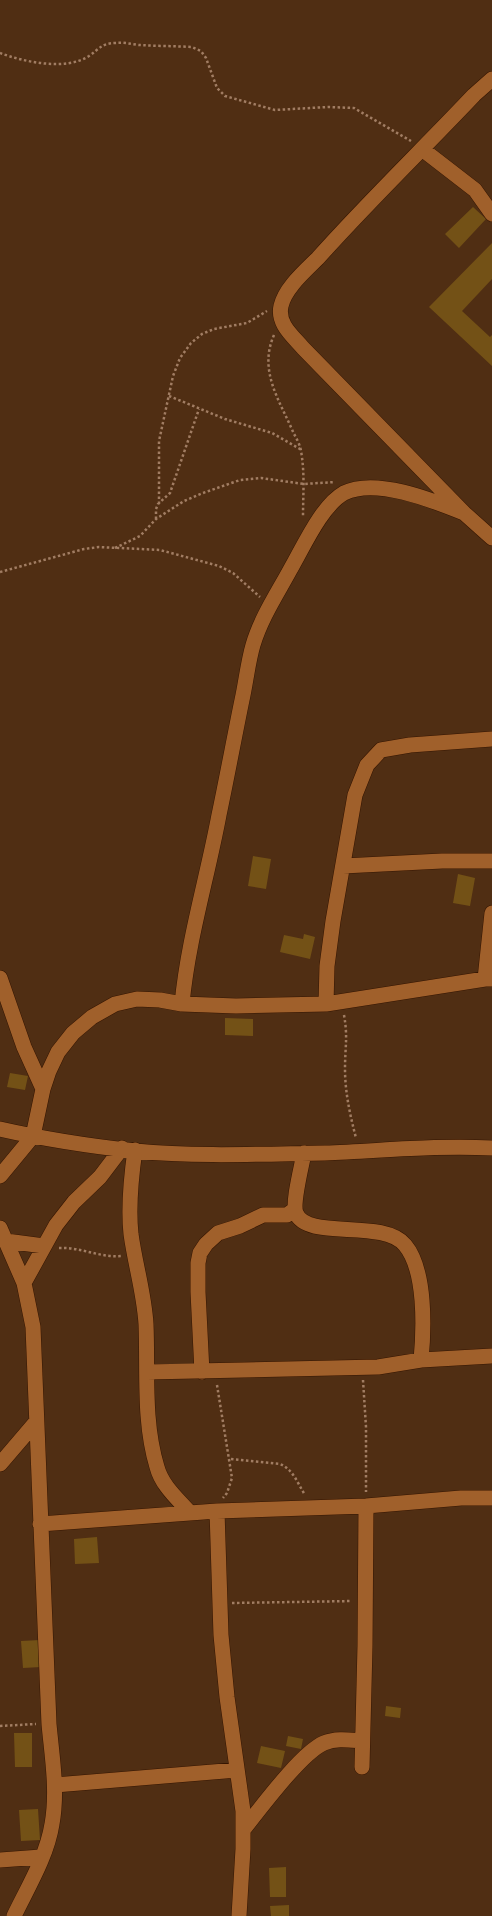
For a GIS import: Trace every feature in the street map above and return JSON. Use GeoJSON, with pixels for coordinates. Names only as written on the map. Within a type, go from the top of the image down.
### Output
{"type":"FeatureCollection","features":[{"type":"Feature","properties":{"kind":"street"},"geometry":{"type":"LineString","coordinates":[[492,79],[474,95],[335,239],[298,279],[284,297],[281,307],[281,318],[285,327],[303,348],[464,513],[492,538]]}},
{"type":"Feature","properties":{"kind":"street"},"geometry":{"type":"LineString","coordinates":[[422,149],[475,190],[492,214]]}},
{"type":"Feature","properties":{"kind":"street"},"geometry":{"type":"LineString","coordinates":[[182,1004],[187,957],[208,872],[253,644],[270,607],[309,534],[326,510],[344,494],[360,488],[397,491],[427,498],[464,513]]}},
{"type":"Feature","properties":{"kind":"street"},"geometry":{"type":"LineString","coordinates":[[326,1004],[330,942],[355,795],[367,765],[381,750],[410,745],[492,739]]}},
{"type":"Feature","properties":{"kind":"street"},"geometry":{"type":"LineString","coordinates":[[343,866],[442,861],[492,861]]}},
{"type":"Feature","properties":{"kind":"street"},"geometry":{"type":"LineString","coordinates":[[0,1176],[34,1136],[43,1089],[58,1052],[73,1033],[92,1017],[115,1004],[137,999],[160,1000],[182,1004],[278,1006],[326,1004],[341,1000],[488,979],[492,913]]}},
{"type":"Feature","properties":{"kind":"street"},"geometry":{"type":"LineString","coordinates":[[0,978],[24,1047],[43,1089]]}},
{"type":"Feature","properties":{"kind":"street"},"geometry":{"type":"LineString","coordinates":[[0,1129],[34,1136],[128,1149],[209,1154],[304,1153],[462,1146],[492,1148]]}},
{"type":"Feature","properties":{"kind":"street"},"geometry":{"type":"LineString","coordinates":[[24,1283],[63,1216],[128,1149]]}},
{"type":"Feature","properties":{"kind":"street"},"geometry":{"type":"LineString","coordinates":[[128,1149],[129,1204],[132,1235],[144,1296],[148,1408],[157,1468],[163,1482],[190,1513]]}},
{"type":"Feature","properties":{"kind":"street"},"geometry":{"type":"LineString","coordinates":[[304,1153],[295,1209],[299,1218],[317,1227],[367,1230],[388,1235],[404,1243],[414,1258],[424,1327],[421,1360]]}},
{"type":"Feature","properties":{"kind":"street"},"geometry":{"type":"LineString","coordinates":[[208,1372],[198,1292],[200,1253],[206,1244],[218,1233],[240,1226],[263,1215],[287,1215],[295,1209]]}},
{"type":"Feature","properties":{"kind":"street"},"geometry":{"type":"LineString","coordinates":[[3,1234],[44,1246]]}},
{"type":"Feature","properties":{"kind":"street"},"geometry":{"type":"LineString","coordinates":[[3,1234],[24,1283],[29,1302],[32,1327],[49,1724],[55,1785],[52,1824],[42,1857],[14,1916]]}},
{"type":"Feature","properties":{"kind":"street"},"geometry":{"type":"LineString","coordinates":[[147,1372],[362,1368],[421,1360],[492,1356]]}},
{"type":"Feature","properties":{"kind":"street"},"geometry":{"type":"LineString","coordinates":[[0,1464],[36,1422]]}},
{"type":"Feature","properties":{"kind":"street"},"geometry":{"type":"LineString","coordinates":[[40,1524],[190,1513],[366,1506],[461,1498],[492,1498]]}},
{"type":"Feature","properties":{"kind":"street"},"geometry":{"type":"LineString","coordinates":[[362,1767],[366,1506]]}},
{"type":"Feature","properties":{"kind":"street"},"geometry":{"type":"LineString","coordinates":[[214,1512],[227,1697],[243,1811],[239,1916]]}},
{"type":"Feature","properties":{"kind":"street"},"geometry":{"type":"LineString","coordinates":[[243,1830],[310,1752],[323,1744],[336,1740],[362,1741]]}},
{"type":"Feature","properties":{"kind":"street"},"geometry":{"type":"LineString","coordinates":[[55,1785],[236,1770]]}},
{"type":"Feature","properties":{"kind":"street"},"geometry":{"type":"LineString","coordinates":[[0,1860],[42,1857]]}},
{"type":"Feature","properties":{"kind":"path"},"geometry":{"type":"LineString","coordinates":[[0,53],[41,64],[66,63],[89,56],[99,46],[116,43],[192,47],[201,51],[206,58],[217,88],[225,96],[275,110],[328,106],[354,108],[422,149]]}},
{"type":"Feature","properties":{"kind":"path"},"geometry":{"type":"LineString","coordinates":[[156,519],[159,441],[168,396],[180,358],[202,334],[214,329],[247,323],[257,318],[284,297]]}},
{"type":"Feature","properties":{"kind":"path"},"geometry":{"type":"LineString","coordinates":[[281,318],[271,340],[267,364],[280,402],[301,449],[304,484],[303,524]]}},
{"type":"Feature","properties":{"kind":"path"},"geometry":{"type":"LineString","coordinates":[[168,396],[225,419],[272,432],[301,449]]}},
{"type":"Feature","properties":{"kind":"path"},"geometry":{"type":"LineString","coordinates":[[158,504],[170,493],[199,409]]}},
{"type":"Feature","properties":{"kind":"path"},"geometry":{"type":"LineString","coordinates":[[114,549],[140,536],[156,519],[184,501],[240,480],[261,478],[304,484]]}},
{"type":"Feature","properties":{"kind":"path"},"geometry":{"type":"LineString","coordinates":[[0,572],[84,549],[99,547],[160,550],[219,566],[240,578],[270,607]]}},
{"type":"Feature","properties":{"kind":"path"},"geometry":{"type":"LineString","coordinates":[[341,1000],[347,1035],[345,1067],[349,1113],[359,1151]]}},
{"type":"Feature","properties":{"kind":"path"},"geometry":{"type":"LineString","coordinates":[[44,1246],[78,1249],[106,1256],[136,1255]]}},
{"type":"Feature","properties":{"kind":"path"},"geometry":{"type":"LineString","coordinates":[[362,1368],[366,1427],[366,1506]]}},
{"type":"Feature","properties":{"kind":"path"},"geometry":{"type":"LineString","coordinates":[[208,1372],[220,1395],[231,1460],[232,1478],[227,1493],[214,1512]]}},
{"type":"Feature","properties":{"kind":"path"},"geometry":{"type":"LineString","coordinates":[[231,1460],[284,1466],[295,1478],[312,1507]]}},
{"type":"Feature","properties":{"kind":"path"},"geometry":{"type":"LineString","coordinates":[[219,1604],[366,1600]]}},
{"type":"Feature","properties":{"kind":"path"},"geometry":{"type":"LineString","coordinates":[[0,1726],[49,1724]]}},
{"type":"Feature","properties":{"kind":"building"},"geometry":{"type":"Polygon","coordinates":[[[473,207],[486,219],[459,248],[445,234],[473,207]]]}},
{"type":"Feature","properties":{"kind":"building"},"geometry":{"type":"Polygon","coordinates":[[[492,243],[492,279],[462,311],[490,337],[492,335],[492,366],[429,307],[492,243]]]}},
{"type":"Feature","properties":{"kind":"building"},"geometry":{"type":"Polygon","coordinates":[[[253,856],[271,859],[266,889],[248,886],[253,856]]]}},
{"type":"Feature","properties":{"kind":"building"},"geometry":{"type":"Polygon","coordinates":[[[458,874],[475,878],[470,906],[453,903],[458,874]]]}},
{"type":"Feature","properties":{"kind":"building"},"geometry":{"type":"Polygon","coordinates":[[[304,934],[315,937],[310,959],[280,952],[284,935],[303,939],[304,934]]]}},
{"type":"Feature","properties":{"kind":"building"},"geometry":{"type":"Polygon","coordinates":[[[225,1018],[253,1019],[253,1036],[225,1035],[225,1018]]]}},
{"type":"Feature","properties":{"kind":"building"},"geometry":{"type":"Polygon","coordinates":[[[10,1073],[28,1076],[25,1090],[7,1087],[10,1073]]]}},
{"type":"Feature","properties":{"kind":"building"},"geometry":{"type":"Polygon","coordinates":[[[97,1537],[99,1563],[75,1564],[74,1539],[97,1537]]]}},
{"type":"Feature","properties":{"kind":"building"},"geometry":{"type":"Polygon","coordinates":[[[40,1640],[41,1667],[23,1668],[21,1641],[40,1640]]]}},
{"type":"Feature","properties":{"kind":"building"},"geometry":{"type":"Polygon","coordinates":[[[386,1706],[401,1708],[400,1718],[385,1716],[386,1706]]]}},
{"type":"Feature","properties":{"kind":"building"},"geometry":{"type":"Polygon","coordinates":[[[14,1733],[32,1733],[32,1767],[15,1767],[14,1733]]]}},
{"type":"Feature","properties":{"kind":"building"},"geometry":{"type":"Polygon","coordinates":[[[288,1736],[303,1739],[301,1749],[286,1746],[288,1736]]]}},
{"type":"Feature","properties":{"kind":"building"},"geometry":{"type":"Polygon","coordinates":[[[261,1746],[285,1751],[281,1768],[257,1763],[261,1746]]]}},
{"type":"Feature","properties":{"kind":"building"},"geometry":{"type":"Polygon","coordinates":[[[38,1809],[40,1840],[21,1841],[19,1810],[38,1809]]]}},
{"type":"Feature","properties":{"kind":"building"},"geometry":{"type":"Polygon","coordinates":[[[286,1867],[286,1897],[270,1897],[269,1868],[286,1867]]]}},
{"type":"Feature","properties":{"kind":"building"},"geometry":{"type":"Polygon","coordinates":[[[289,1905],[289,1916],[271,1916],[270,1906],[289,1905]]]}}]}
